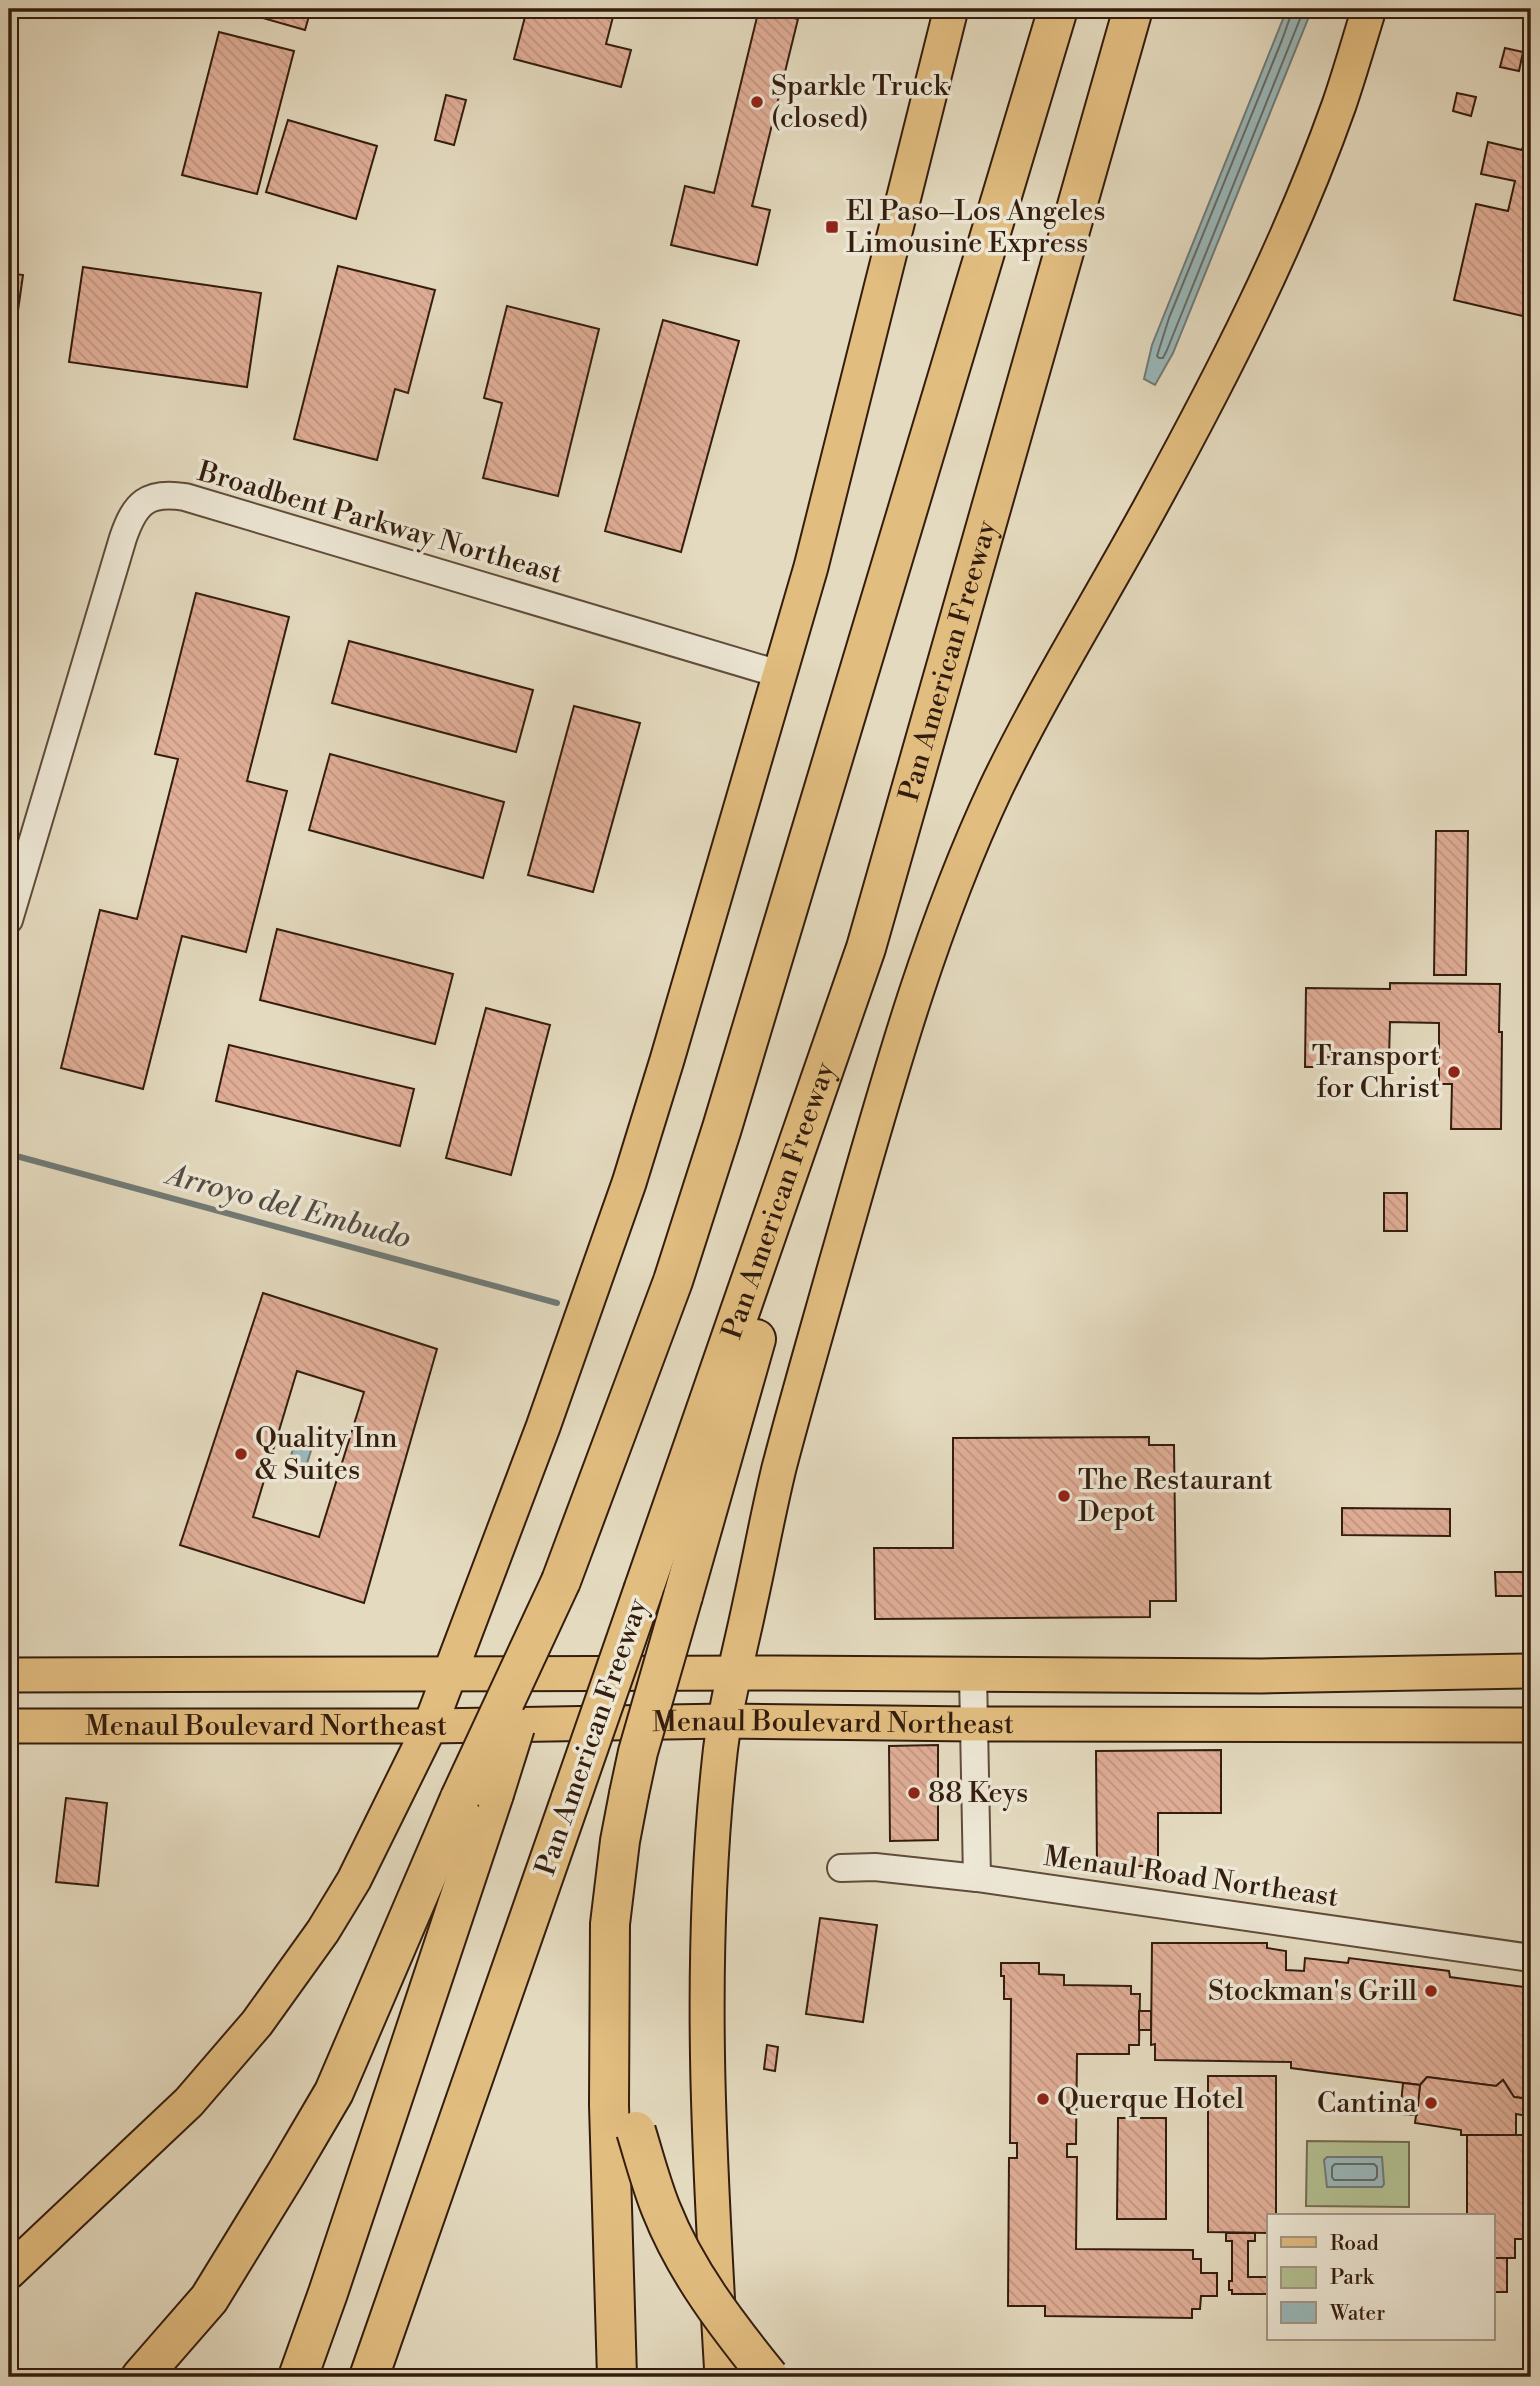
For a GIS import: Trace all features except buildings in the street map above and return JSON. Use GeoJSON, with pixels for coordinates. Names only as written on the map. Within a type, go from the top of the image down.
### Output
{"type":"FeatureCollection","features":[{"type":"Feature","properties":{"kind":"highway"},"geometry":{"type":"LineString","coordinates":[[141,2377],[209,2299],[334,2092],[477,1796],[561,1581],[673,1281],[718,1140],[1058,9]]}},
{"type":"Feature","properties":{"kind":"highway","name":"Pan American Freeway"},"geometry":{"type":"LineString","coordinates":[[369,2377],[866,948],[1133,9]]}},
{"type":"Feature","properties":{"kind":"highway"},"geometry":{"type":"LineString","coordinates":[[617,2377],[609,2105],[610,1924],[614,1880],[638,1752],[866,948]]}},
{"type":"Feature","properties":{"kind":"highway"},"geometry":{"type":"LineString","coordinates":[[298,2377],[328,2293],[477,1796]]}},
{"type":"Feature","properties":{"kind":"highway"},"geometry":{"type":"LineString","coordinates":[[610,1924],[624,2073],[636,2131],[661,2209],[686,2261],[716,2310],[769,2377]]}},
{"type":"Feature","properties":{"kind":"main road"},"geometry":{"type":"LineString","coordinates":[[9,2272],[180,2111],[257,2023],[323,1931],[354,1880],[430,1726],[543,1427],[629,1182],[708,925],[841,455],[951,9]]}},
{"type":"Feature","properties":{"kind":"main road"},"geometry":{"type":"LineString","coordinates":[[722,2377],[707,2093],[707,1949],[719,1762],[734,1673],[778,1475],[804,1375],[886,1090],[935,938],[972,844],[998,786],[1059,666],[1159,492],[1274,266],[1339,104],[1368,9]]}},
{"type":"Feature","properties":{"kind":"main road","name":"Menaul Boulevard Northeast"},"geometry":{"type":"LineString","coordinates":[[9,1675],[734,1673],[1261,1676],[1531,1671]]}},
{"type":"Feature","properties":{"kind":"main road","name":"Menaul Boulevard Northeast"},"geometry":{"type":"LineString","coordinates":[[9,1726],[430,1726],[725,1721],[1531,1725]]}},
{"type":"Feature","properties":{"kind":"street","name":"Broadbent Parkway Northeast"},"geometry":{"type":"LineString","coordinates":[[9,920],[130,517],[138,507],[157,496],[186,498],[779,674]]}},
{"type":"Feature","properties":{"kind":"street"},"geometry":{"type":"LineString","coordinates":[[973,1674],[977,1878]]}},
{"type":"Feature","properties":{"kind":"street","name":"Menaul Road Northeast"},"geometry":{"type":"LineString","coordinates":[[841,1868],[875,1867],[977,1878],[1531,1958]]}},
{"type":"Feature","properties":{"kind":"green space"},"geometry":{"type":"Polygon","coordinates":[[[1307,2141],[1409,2142],[1409,2207],[1306,2206],[1307,2141]]]}},
{"type":"Feature","properties":{"kind":"water"},"geometry":{"type":"Polygon","coordinates":[[[1287,9],[1312,9],[1173,353],[1155,385],[1144,379],[1152,345],[1287,9]]]}},
{"type":"Feature","properties":{"kind":"water"},"geometry":{"type":"Polygon","coordinates":[[[301,1436],[311,1439],[313,1444],[304,1473],[300,1476],[290,1474],[287,1469],[296,1439],[301,1436]]]}},
{"type":"Feature","properties":{"kind":"water"},"geometry":{"type":"Polygon","coordinates":[[[1327,2157],[1382,2157],[1384,2184],[1382,2187],[1327,2187],[1324,2160],[1327,2157]]]}},
{"type":"Feature","properties":{"kind":"waterway","name":"Arroyo del Embudo"},"geometry":{"type":"LineString","coordinates":[[9,1154],[557,1303]]}},
{"type":"Feature","properties":{"kind":"place","name":"Sparkle Truck (closed)"},"geometry":{"type":"Point","coordinates":[757,102]}},
{"type":"Feature","properties":{"kind":"place","name":"El Paso–Los Angeles Limousine Express"},"geometry":{"type":"Point","coordinates":[832,227]}},
{"type":"Feature","properties":{"kind":"place","name":"Transport for Christ"},"geometry":{"type":"Point","coordinates":[1454,1072]}},
{"type":"Feature","properties":{"kind":"place","name":"Quality Inn & Suites"},"geometry":{"type":"Point","coordinates":[241,1454]}},
{"type":"Feature","properties":{"kind":"place","name":"The Restaurant Depot"},"geometry":{"type":"Point","coordinates":[1064,1496]}},
{"type":"Feature","properties":{"kind":"place","name":"88 Keys"},"geometry":{"type":"Point","coordinates":[914,1793]}},
{"type":"Feature","properties":{"kind":"place","name":"Stockman's Grill"},"geometry":{"type":"Point","coordinates":[1431,1991]}},
{"type":"Feature","properties":{"kind":"place","name":"Querque Hotel"},"geometry":{"type":"Point","coordinates":[1043,2099]}},
{"type":"Feature","properties":{"kind":"place","name":"Cantina"},"geometry":{"type":"Point","coordinates":[1431,2103]}}]}
